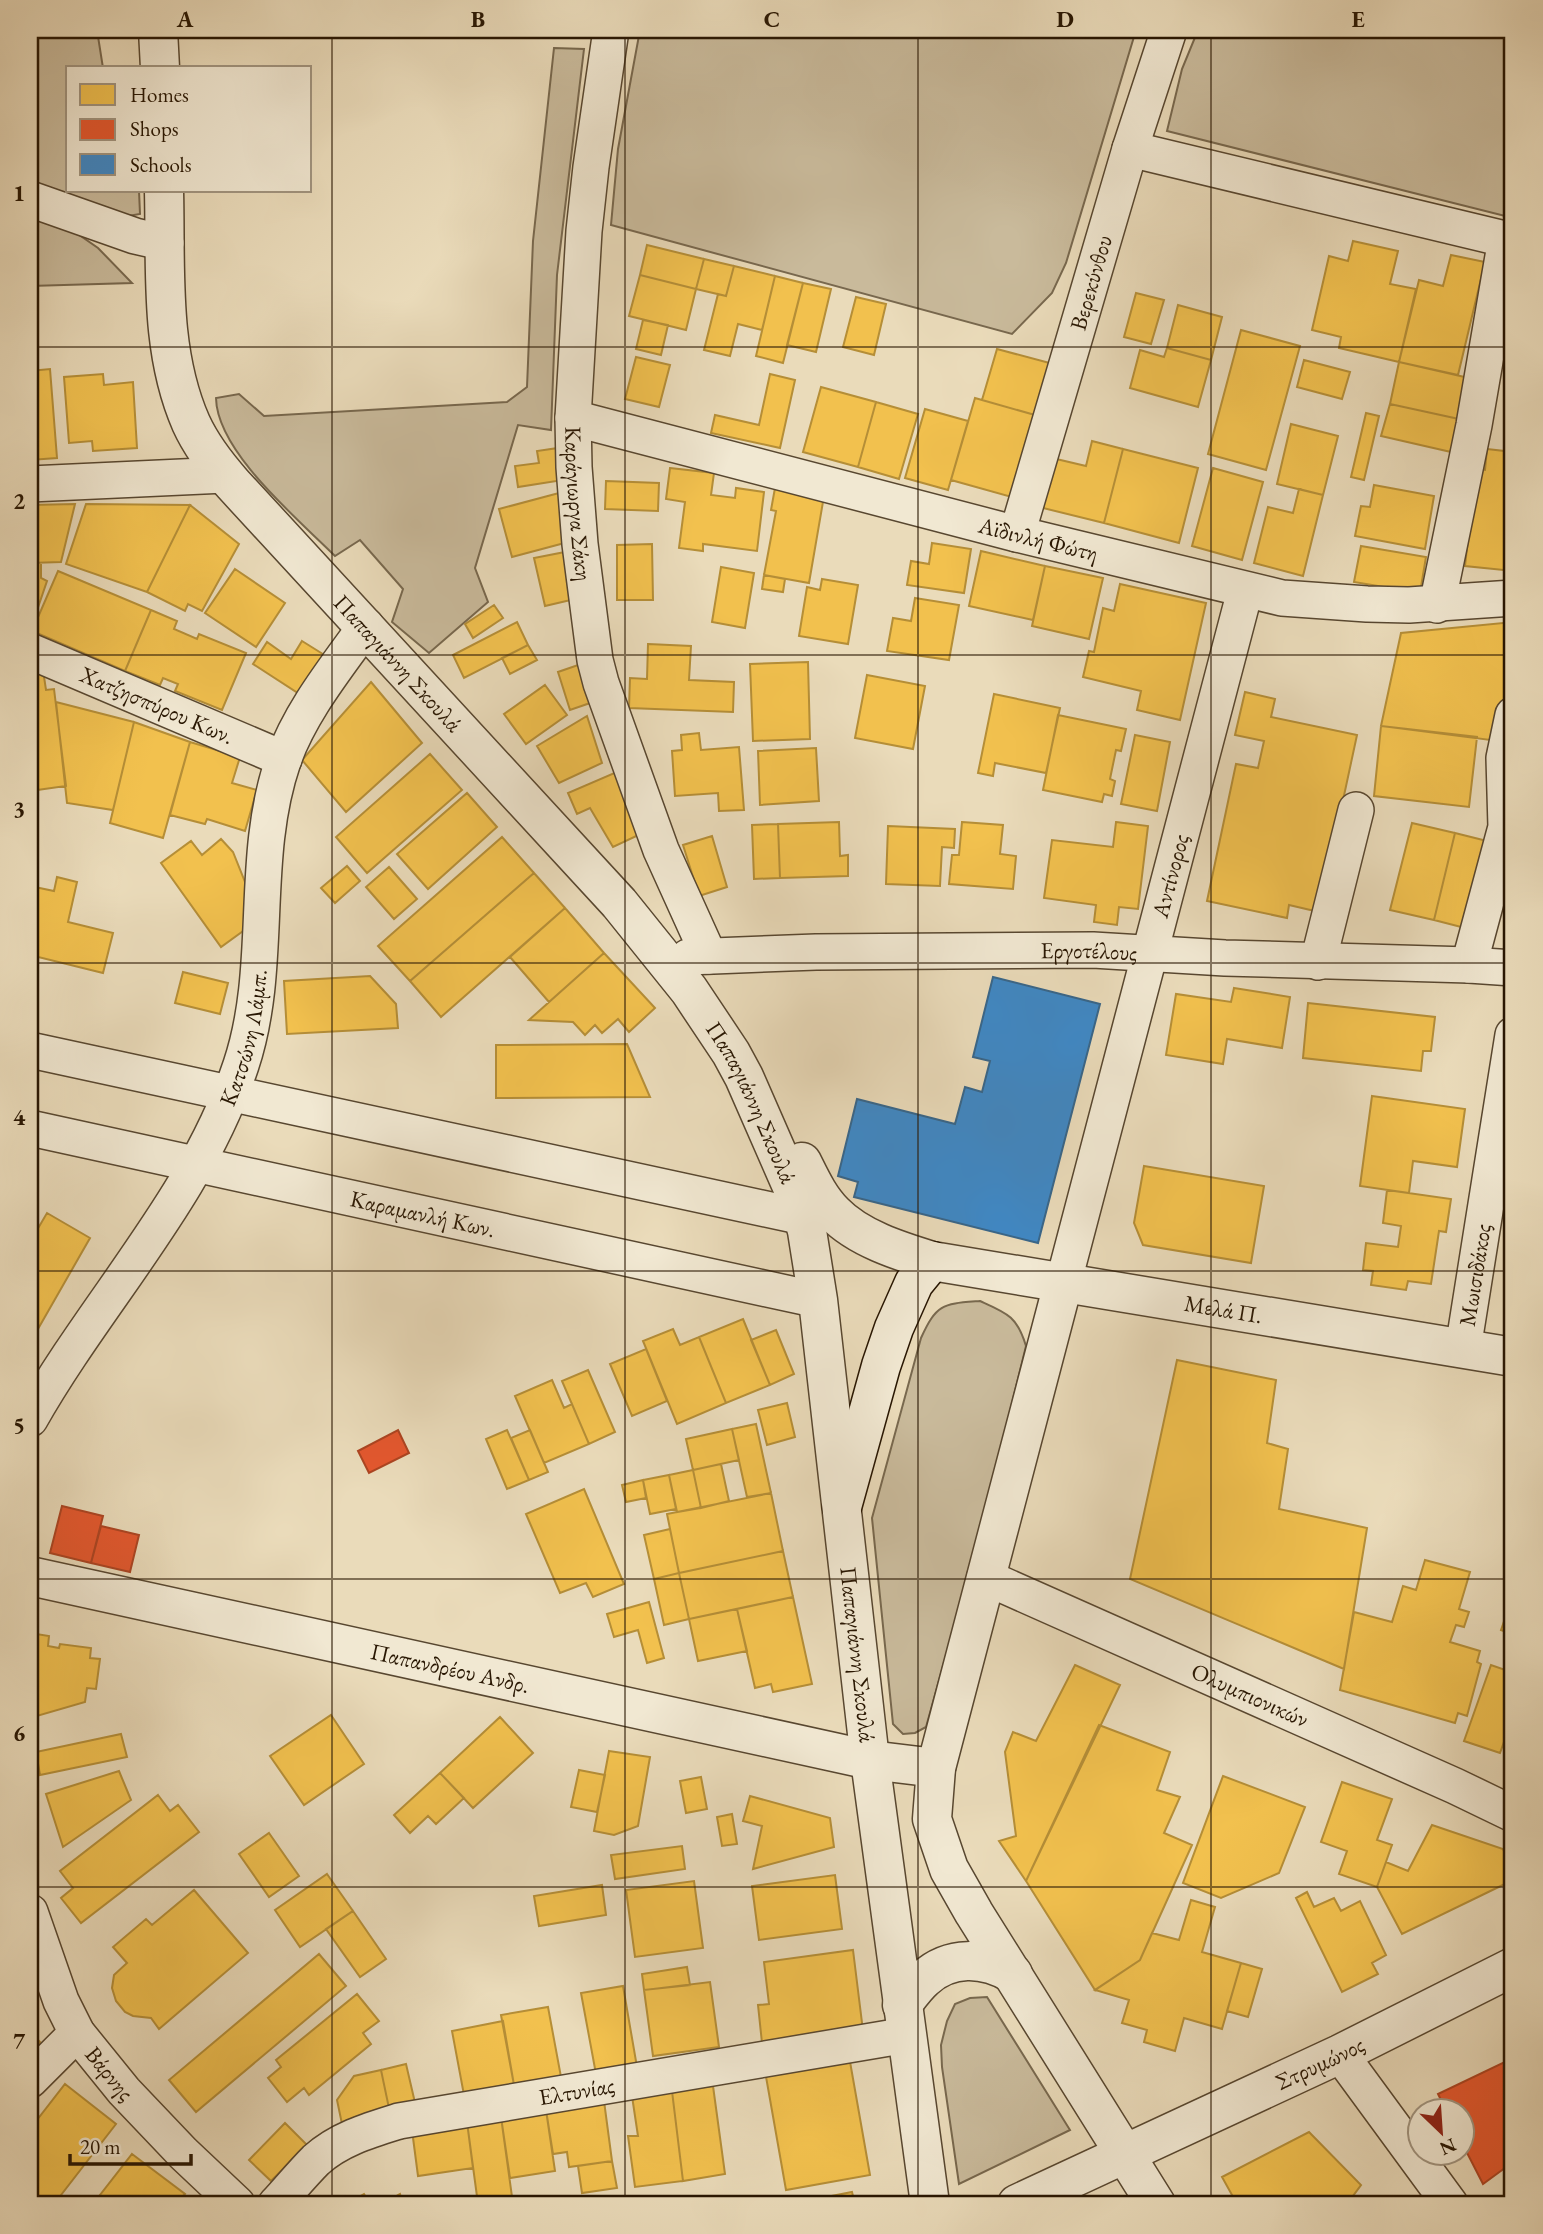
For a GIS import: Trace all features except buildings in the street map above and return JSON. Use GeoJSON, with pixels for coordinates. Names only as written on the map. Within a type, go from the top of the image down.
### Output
{"type":"FeatureCollection","features":[{"type":"Feature","properties":{"kind":"street"},"geometry":{"type":"LineString","coordinates":[[159,30],[160,66]]}},
{"type":"Feature","properties":{"kind":"street","name":"Καράγιωργα Σάκη"},"geometry":{"type":"LineString","coordinates":[[611,30],[603,70],[587,205],[573,418],[576,504],[595,660],[622,745],[662,850],[709,956]]}},
{"type":"Feature","properties":{"kind":"street","name":"Βερεκύνθου"},"geometry":{"type":"LineString","coordinates":[[1017,534],[1130,149],[1170,30]]}},
{"type":"Feature","properties":{"kind":"street"},"geometry":{"type":"LineString","coordinates":[[1130,149],[1509,240],[1437,605]]}},
{"type":"Feature","properties":{"kind":"street","name":"Παπαγιάννη Σκουλά"},"geometry":{"type":"LineString","coordinates":[[164,192],[168,340],[176,379],[191,424],[212,458],[619,903],[664,957],[713,1024],[744,1077],[790,1177],[803,1217],[818,1300],[870,1760],[930,2204]]}},
{"type":"Feature","properties":{"kind":"street"},"geometry":{"type":"LineString","coordinates":[[30,199],[135,236],[166,243]]}},
{"type":"Feature","properties":{"kind":"street","name":"Αϊδινλή Φώτη"},"geometry":{"type":"LineString","coordinates":[[573,418],[1017,534],[1282,598],[1367,604],[1437,605],[1513,598]]}},
{"type":"Feature","properties":{"kind":"street"},"geometry":{"type":"LineString","coordinates":[[30,484],[225,475]]}},
{"type":"Feature","properties":{"kind":"street","name":"Αντίνορος"},"geometry":{"type":"LineString","coordinates":[[1063,1284],[1245,590]]}},
{"type":"Feature","properties":{"kind":"street","name":"Κατσώνη Λάμπ."},"geometry":{"type":"LineString","coordinates":[[30,1419],[55,1377],[169,1213],[197,1164],[231,1092],[249,1039],[257,999],[265,850],[274,796],[284,759],[314,702],[366,626]]}},
{"type":"Feature","properties":{"kind":"street","name":"Χατζησπύρου Κων."},"geometry":{"type":"LineString","coordinates":[[30,651],[284,759]]}},
{"type":"Feature","properties":{"kind":"street"},"geometry":{"type":"LineString","coordinates":[[1469,965],[1506,827],[1504,758],[1513,715]]}},
{"type":"Feature","properties":{"kind":"street"},"geometry":{"type":"LineString","coordinates":[[1318,962],[1356,810]]}},
{"type":"Feature","properties":{"kind":"street","name":"Εργοτέλους"},"geometry":{"type":"LineString","coordinates":[[664,957],[995,951],[1151,952],[1318,962],[1513,968]]}},
{"type":"Feature","properties":{"kind":"street","name":"Μωισιδάκος"},"geometry":{"type":"LineString","coordinates":[[1463,1349],[1513,1035]]}},
{"type":"Feature","properties":{"kind":"street"},"geometry":{"type":"LineString","coordinates":[[30,1050],[803,1217]]}},
{"type":"Feature","properties":{"kind":"street","name":"Μελά Π."},"geometry":{"type":"LineString","coordinates":[[744,1077],[779,1118],[814,1186],[833,1212],[876,1241],[932,1261],[1513,1357]]}},
{"type":"Feature","properties":{"kind":"street","name":"Καραμανλή Κων."},"geometry":{"type":"LineString","coordinates":[[30,1128],[818,1300]]}},
{"type":"Feature","properties":{"kind":"street"},"geometry":{"type":"LineString","coordinates":[[842,1507],[894,1328],[914,1283],[932,1261]]}},
{"type":"Feature","properties":{"kind":"street"},"geometry":{"type":"LineString","coordinates":[[1063,1284],[936,1768],[932,1819],[943,1856],[969,1904],[1156,2204]]}},
{"type":"Feature","properties":{"kind":"street","name":"Παπανδρέου Ανδρ."},"geometry":{"type":"LineString","coordinates":[[30,1576],[870,1760],[936,1768]]}},
{"type":"Feature","properties":{"kind":"street","name":"Ολυμπιονικών"},"geometry":{"type":"LineString","coordinates":[[985,1577],[1513,1814]]}},
{"type":"Feature","properties":{"kind":"street","name":"Βάρνης"},"geometry":{"type":"LineString","coordinates":[[30,1912],[61,2001],[77,2033],[124,2091],[183,2153],[237,2204]]}},
{"type":"Feature","properties":{"kind":"street"},"geometry":{"type":"LineString","coordinates":[[904,2020],[925,1978],[948,1965],[979,1961],[1013,1974]]}},
{"type":"Feature","properties":{"kind":"street","name":"Στρυμώνος"},"geometry":{"type":"LineString","coordinates":[[1017,2204],[1340,2053],[1513,1967]]}},
{"type":"Feature","properties":{"kind":"street","name":"Ελτυνίας"},"geometry":{"type":"LineString","coordinates":[[276,2204],[318,2159],[335,2147],[366,2132],[399,2121],[904,2020]]}},
{"type":"Feature","properties":{"kind":"street"},"geometry":{"type":"LineString","coordinates":[[30,2080],[77,2033]]}},
{"type":"Feature","properties":{"kind":"street"},"geometry":{"type":"LineString","coordinates":[[1340,2053],[1450,2204]]}},
{"type":"Feature","properties":{"kind":"shaded area"},"geometry":{"type":"Polygon","coordinates":[[[30,30],[97,30],[103,66],[66,66],[66,192],[139,192],[140,214],[128,216],[30,187],[30,30]]]}},
{"type":"Feature","properties":{"kind":"shaded area"},"geometry":{"type":"Polygon","coordinates":[[[640,30],[1136,30],[1066,263],[1052,293],[1012,334],[611,225],[618,149],[640,30]]]}},
{"type":"Feature","properties":{"kind":"shaded area"},"geometry":{"type":"Polygon","coordinates":[[[1198,30],[1513,30],[1513,218],[1167,131],[1182,69],[1198,30]]]}},
{"type":"Feature","properties":{"kind":"shaded area"},"geometry":{"type":"Polygon","coordinates":[[[554,48],[584,49],[557,275],[551,430],[518,425],[475,568],[488,602],[429,653],[392,622],[403,589],[360,540],[335,556],[281,504],[244,462],[230,440],[220,419],[216,398],[239,394],[264,416],[507,402],[527,387],[533,241],[554,48]]]}},
{"type":"Feature","properties":{"kind":"shaded area"},"geometry":{"type":"Polygon","coordinates":[[[30,218],[72,230],[98,248],[132,283],[30,286],[30,218]]]}},
{"type":"Feature","properties":{"kind":"shaded area"},"geometry":{"type":"Polygon","coordinates":[[[980,1301],[1010,1317],[1019,1328],[1026,1346],[980,1534],[926,1727],[915,1733],[903,1734],[893,1724],[872,1518],[921,1338],[932,1318],[943,1308],[957,1303],[980,1301]]]}},
{"type":"Feature","properties":{"kind":"shaded area"},"geometry":{"type":"Polygon","coordinates":[[[987,1997],[1070,2130],[959,2184],[941,2045],[955,2004],[970,1998],[987,1997]]]}}]}
